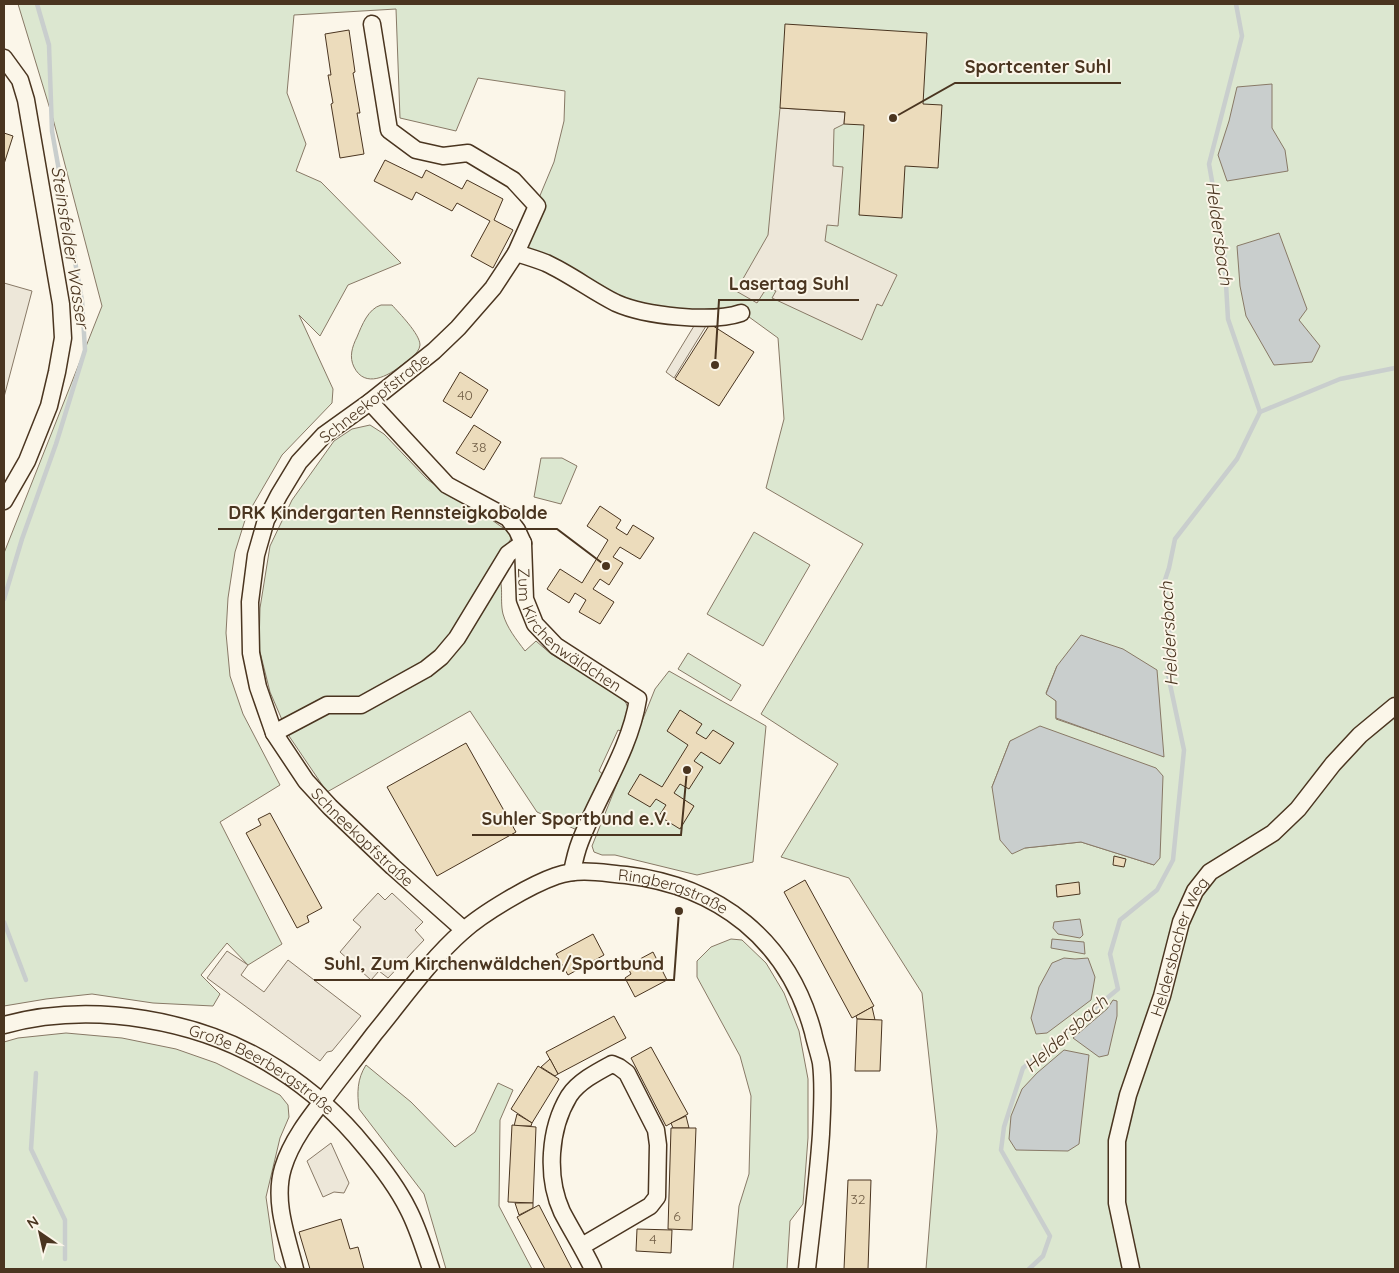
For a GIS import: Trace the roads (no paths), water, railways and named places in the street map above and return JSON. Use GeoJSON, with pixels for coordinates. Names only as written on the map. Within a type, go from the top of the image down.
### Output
{"type":"FeatureCollection","features":[{"type":"Feature","properties":{"kind":"street","name":"Schneekopfstraße"},"geometry":{"type":"LineString","coordinates":[[372,24],[389,130],[416,150],[443,156],[468,153],[513,180],[537,206],[516,253],[493,288],[458,328],[434,351],[370,402],[324,434],[299,462],[266,520],[256,555],[250,602],[250,647],[258,687],[274,733],[306,781],[392,867],[464,930]]}},
{"type":"Feature","properties":{"kind":"street"},"geometry":{"type":"LineString","coordinates":[[4,58],[20,80],[26,100],[61,304],[62,338],[58,372],[41,429],[27,461],[4,501]]}},
{"type":"Feature","properties":{"kind":"street"},"geometry":{"type":"LineString","coordinates":[[516,253],[546,263],[617,303],[644,312],[697,317],[730,317],[741,314]]}},
{"type":"Feature","properties":{"kind":"street","name":"Zum Kirchenwäldchen"},"geometry":{"type":"LineString","coordinates":[[370,402],[447,485],[508,518],[518,530],[523,543],[525,600],[534,624],[556,646],[638,699],[635,715],[614,769],[580,843],[572,872]]}},
{"type":"Feature","properties":{"kind":"street"},"geometry":{"type":"LineString","coordinates":[[274,733],[327,705],[361,705],[426,669],[441,658],[457,638],[508,554],[523,543]]}},
{"type":"Feature","properties":{"kind":"street","name":"Heldersbacher Weg"},"geometry":{"type":"LineString","coordinates":[[1131,1269],[1117,1203],[1117,1141],[1128,1095],[1162,996],[1181,922],[1195,891],[1210,872],[1273,833],[1298,809],[1333,764],[1360,735],[1395,706]]}},
{"type":"Feature","properties":{"kind":"street","name":"Ringbergstraße"},"geometry":{"type":"LineString","coordinates":[[296,1269],[280,1209],[282,1170],[291,1147],[322,1101],[424,971],[464,930],[493,910],[543,882],[572,872],[589,870],[657,880],[678,886],[711,901],[745,921],[761,936],[780,960],[796,986],[809,1018],[820,1062],[823,1096],[820,1153],[807,1269]]}},
{"type":"Feature","properties":{"kind":"street","name":"Große Beerbergstraße"},"geometry":{"type":"LineString","coordinates":[[4,1025],[57,1016],[97,1014],[134,1018],[190,1030],[218,1039],[278,1068],[322,1101],[350,1129],[381,1165],[408,1208],[431,1269]]}},
{"type":"Feature","properties":{"kind":"street"},"geometry":{"type":"LineString","coordinates":[[582,1246],[650,1206],[657,1197],[658,1145],[656,1130],[627,1073],[612,1064],[590,1077],[570,1095],[557,1123],[554,1141],[552,1163],[554,1185],[561,1210],[593,1269]]}},
{"type":"Feature","properties":{"kind":"waterway","name":"Steinsfelder Wasser"},"geometry":{"type":"LineString","coordinates":[[4,599],[22,539],[56,444],[85,350],[82,301],[52,131],[49,45],[37,4]]}},
{"type":"Feature","properties":{"kind":"waterway","name":"Heldersbach"},"geometry":{"type":"LineString","coordinates":[[1029,1269],[1043,1256],[1050,1236],[1001,1150],[1004,1127],[1023,1068],[1118,989],[1110,954],[1120,920],[1157,890],[1173,860],[1184,750],[1167,670],[1171,640],[1164,583],[1175,539],[1237,459],[1260,412],[1228,319],[1224,249],[1209,164],[1242,36],[1236,4]]}},
{"type":"Feature","properties":{"kind":"waterway"},"geometry":{"type":"LineString","coordinates":[[1260,412],[1340,379],[1395,368]]}},
{"type":"Feature","properties":{"kind":"waterway","name":"Steinsfelder Wasser"},"geometry":{"type":"LineString","coordinates":[[4,922],[26,980]]}},
{"type":"Feature","properties":{"kind":"waterway","name":"Steinsfelder Wasser"},"geometry":{"type":"LineString","coordinates":[[36,1073],[31,1149],[65,1220],[65,1259]]}},
{"type":"Feature","properties":{"kind":"place","name":"Sportcenter Suhl"},"geometry":{"type":"Point","coordinates":[893,118]}},
{"type":"Feature","properties":{"kind":"place","name":"Lasertag Suhl"},"geometry":{"type":"Point","coordinates":[715,365]}},
{"type":"Feature","properties":{"kind":"place","name":"DRK Kindergarten Rennsteigkobolde"},"geometry":{"type":"Point","coordinates":[606,566]}},
{"type":"Feature","properties":{"kind":"place","name":"Suhler Sportbund e.V."},"geometry":{"type":"Point","coordinates":[687,770]}},
{"type":"Feature","properties":{"kind":"place","name":"Suhl, Zum Kirchenwäldchen/Sportbund"},"geometry":{"type":"Point","coordinates":[679,911]}}]}
